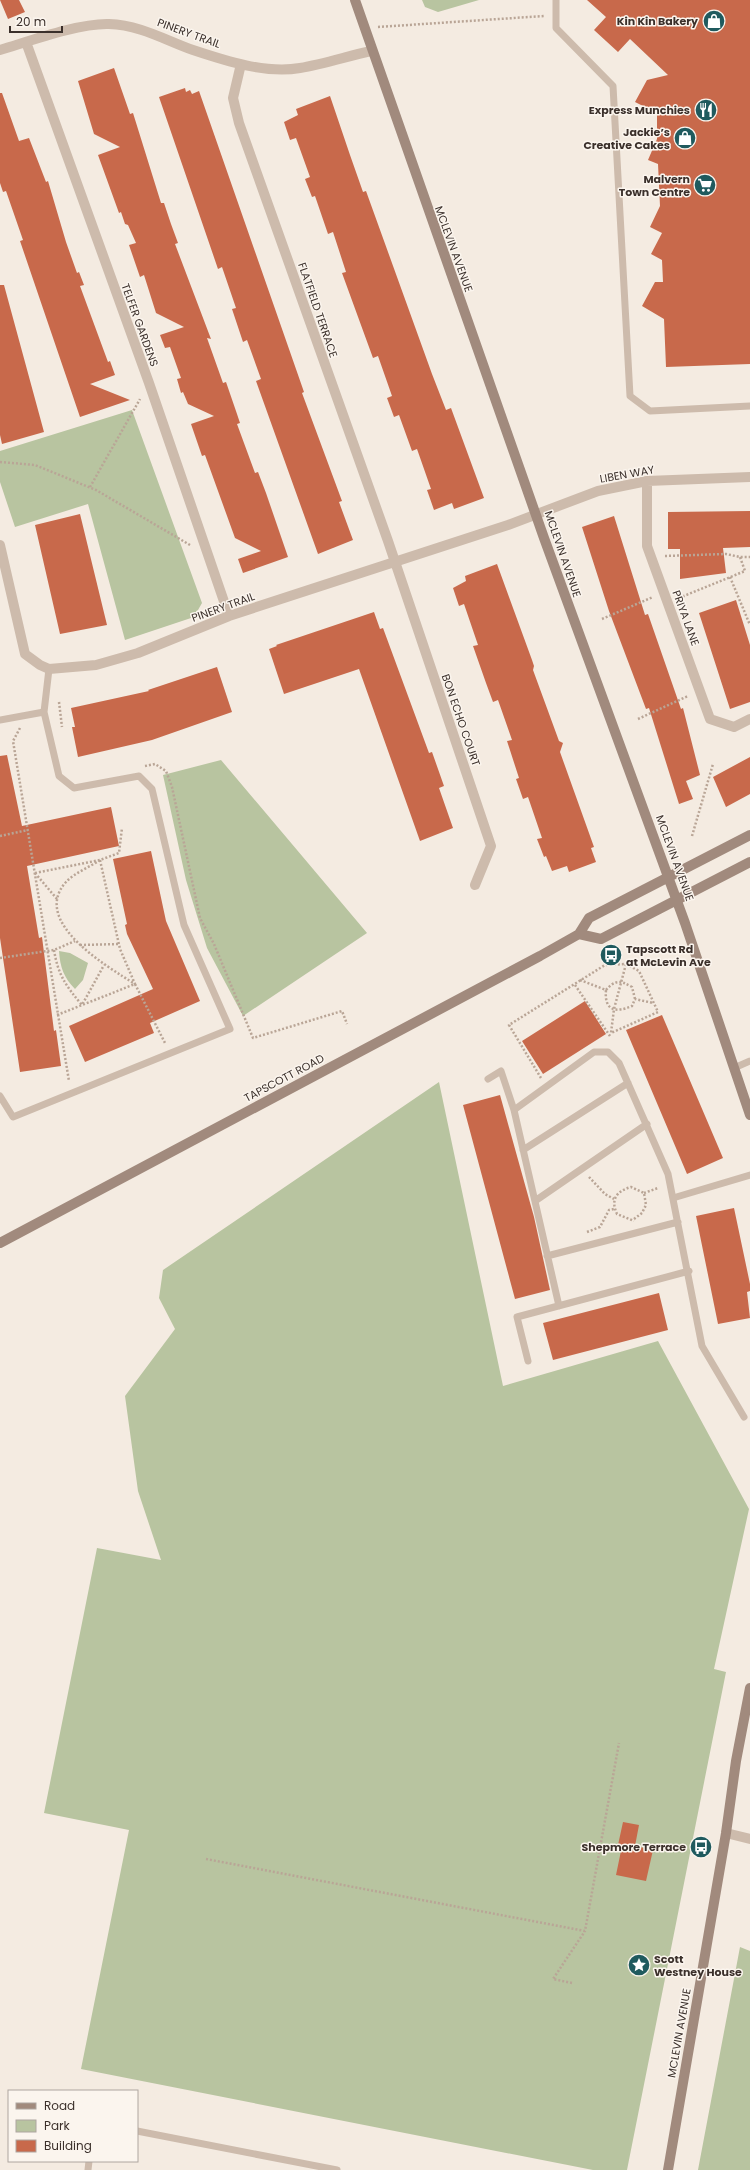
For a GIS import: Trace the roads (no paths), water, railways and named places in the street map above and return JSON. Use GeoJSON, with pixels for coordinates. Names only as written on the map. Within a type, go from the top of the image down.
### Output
{"type":"FeatureCollection","features":[{"type":"Feature","properties":{"kind":"street","name":"MCLEVIN AVENUE"},"geometry":{"type":"LineString","coordinates":[[355,0],[371,51],[537,515],[669,876],[750,1115]]}},
{"type":"Feature","properties":{"kind":"street","name":"PINERY TRAIL"},"geometry":{"type":"LineString","coordinates":[[0,50],[92,24],[110,24],[143,29],[193,49],[241,64],[273,69],[299,68],[371,51]]}},
{"type":"Feature","properties":{"kind":"street","name":"TELFER GARDENS"},"geometry":{"type":"LineString","coordinates":[[26,42],[149,383],[229,616]]}},
{"type":"Feature","properties":{"kind":"street","name":"FLATFIELD TERRACE"},"geometry":{"type":"LineString","coordinates":[[241,64],[233,98],[239,123],[394,562]]}},
{"type":"Feature","properties":{"kind":"street","name":"LIBEN WAY"},"geometry":{"type":"LineString","coordinates":[[537,515],[598,491],[647,481],[750,477]]}},
{"type":"Feature","properties":{"kind":"street","name":"PRIYA LANE"},"geometry":{"type":"LineString","coordinates":[[647,481],[647,546],[710,719],[734,727],[750,719]]}},
{"type":"Feature","properties":{"kind":"street","name":"PINERY TRAIL"},"geometry":{"type":"LineString","coordinates":[[49,669],[96,665],[138,653],[229,616],[537,515]]}},
{"type":"Feature","properties":{"kind":"street"},"geometry":{"type":"LineString","coordinates":[[0,545],[25,654],[40,665],[49,669]]}},
{"type":"Feature","properties":{"kind":"street","name":"BON ECHO COURT"},"geometry":{"type":"LineString","coordinates":[[394,562],[491,846],[475,885]]}},
{"type":"Feature","properties":{"kind":"street"},"geometry":{"type":"LineString","coordinates":[[750,835],[589,918],[580,934],[601,939],[750,862]]}},
{"type":"Feature","properties":{"kind":"street","name":"TAPSCOTT ROAD"},"geometry":{"type":"LineString","coordinates":[[0,1243],[580,934]]}},
{"type":"Feature","properties":{"kind":"street","name":"MCLEVIN AVENUE"},"geometry":{"type":"LineString","coordinates":[[668,2170],[726,1833],[736,1761],[750,1688]]}},
{"type":"Feature","properties":{"kind":"street"},"geometry":{"type":"LineString","coordinates":[[726,1833],[750,1839]]}},
{"type":"Feature","properties":{"kind":"lane"},"geometry":{"type":"LineString","coordinates":[[556,0],[556,28],[613,86],[630,396],[650,411],[750,406]]}},
{"type":"Feature","properties":{"kind":"lane"},"geometry":{"type":"LineString","coordinates":[[0,1096],[13,1117],[230,1029],[184,925],[152,789],[140,776],[74,788],[59,776],[44,712],[49,669]]}},
{"type":"Feature","properties":{"kind":"lane"},"geometry":{"type":"LineString","coordinates":[[0,720],[44,712]]}},
{"type":"Feature","properties":{"kind":"lane"},"geometry":{"type":"LineString","coordinates":[[514,1110],[594,1052],[608,1052],[619,1063],[668,1174],[702,1346],[744,1418]]}},
{"type":"Feature","properties":{"kind":"lane"},"geometry":{"type":"LineString","coordinates":[[734,1068],[750,1061]]}},
{"type":"Feature","properties":{"kind":"lane"},"geometry":{"type":"LineString","coordinates":[[488,1079],[501,1071],[514,1110],[559,1306]]}},
{"type":"Feature","properties":{"kind":"lane"},"geometry":{"type":"LineString","coordinates":[[523,1150],[628,1083]]}},
{"type":"Feature","properties":{"kind":"lane"},"geometry":{"type":"LineString","coordinates":[[535,1201],[647,1124]]}},
{"type":"Feature","properties":{"kind":"lane"},"geometry":{"type":"LineString","coordinates":[[673,1198],[750,1175]]}},
{"type":"Feature","properties":{"kind":"lane"},"geometry":{"type":"LineString","coordinates":[[548,1256],[678,1222]]}},
{"type":"Feature","properties":{"kind":"lane"},"geometry":{"type":"LineString","coordinates":[[528,1361],[517,1317],[688,1271]]}},
{"type":"Feature","properties":{"kind":"lane"},"geometry":{"type":"LineString","coordinates":[[138,2131],[337,2170]]}},
{"type":"Feature","properties":{"kind":"place","name":"Kin Kin Bakery"},"geometry":{"type":"Point","coordinates":[714,21]}},
{"type":"Feature","properties":{"kind":"place","name":"Express Munchies"},"geometry":{"type":"Point","coordinates":[706,110]}},
{"type":"Feature","properties":{"kind":"place","name":"Jackie’s Creative Cakes"},"geometry":{"type":"Point","coordinates":[685,138]}},
{"type":"Feature","properties":{"kind":"place","name":"Malvern Town Centre"},"geometry":{"type":"Point","coordinates":[705,185]}},
{"type":"Feature","properties":{"kind":"place","name":"Tapscott Rd at McLevin Ave"},"geometry":{"type":"Point","coordinates":[611,955]}},
{"type":"Feature","properties":{"kind":"place","name":"Shepmore Terrace"},"geometry":{"type":"Point","coordinates":[701,1847]}},
{"type":"Feature","properties":{"kind":"place","name":"Scott Westney House"},"geometry":{"type":"Point","coordinates":[639,1965]}}]}
